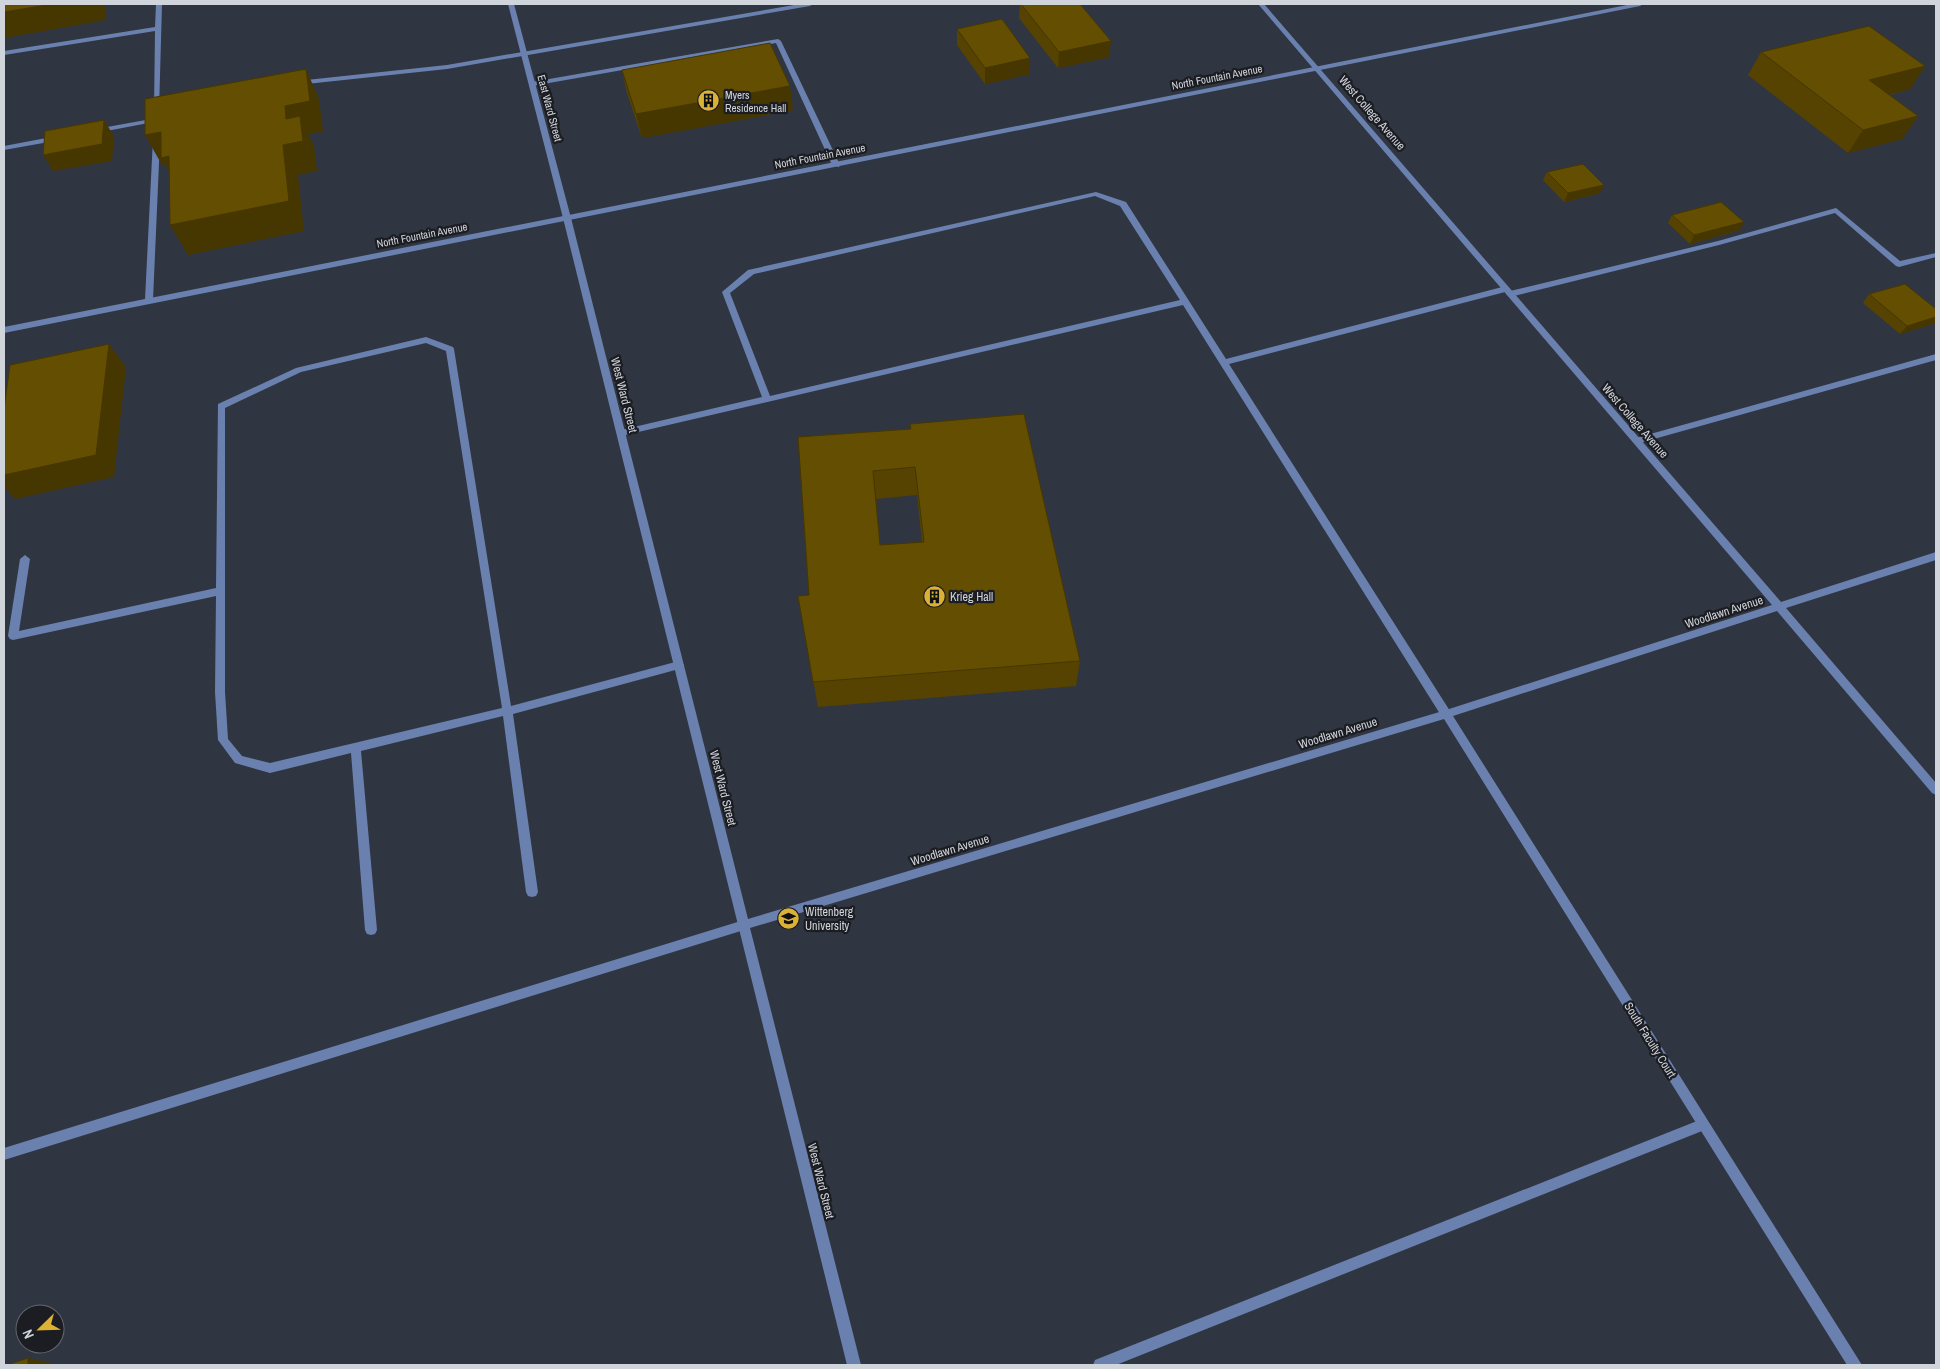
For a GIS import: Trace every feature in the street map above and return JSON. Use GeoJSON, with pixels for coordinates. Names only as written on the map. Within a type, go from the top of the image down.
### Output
{"type":"FeatureCollection","features":[{"type":"Feature","properties":{"kind":"street"},"geometry":{"type":"LineString","coordinates":[[149,300],[157,120],[159,4]]}},
{"type":"Feature","properties":{"kind":"street","name":"East Ward Street"},"geometry":{"type":"LineString","coordinates":[[511,4],[567,218]]}},
{"type":"Feature","properties":{"kind":"street"},"geometry":{"type":"LineString","coordinates":[[287,84],[447,67],[810,4]]}},
{"type":"Feature","properties":{"kind":"street","name":"West College Avenue"},"geometry":{"type":"LineString","coordinates":[[1261,4],[1936,790]]}},
{"type":"Feature","properties":{"kind":"street","name":"North Fountain Avenue"},"geometry":{"type":"LineString","coordinates":[[4,330],[1640,4]]}},
{"type":"Feature","properties":{"kind":"street"},"geometry":{"type":"LineString","coordinates":[[4,53],[159,28]]}},
{"type":"Feature","properties":{"kind":"street"},"geometry":{"type":"LineString","coordinates":[[532,84],[778,41],[836,165]]}},
{"type":"Feature","properties":{"kind":"street"},"geometry":{"type":"LineString","coordinates":[[157,104],[166,103]]}},
{"type":"Feature","properties":{"kind":"street"},"geometry":{"type":"LineString","coordinates":[[90,132],[157,120]]}},
{"type":"Feature","properties":{"kind":"street"},"geometry":{"type":"LineString","coordinates":[[4,148],[61,138]]}},
{"type":"Feature","properties":{"kind":"street","name":"South Faculty Court"},"geometry":{"type":"LineString","coordinates":[[766,400],[726,292],[751,272],[1096,194],[1123,204],[1855,1365]]}},
{"type":"Feature","properties":{"kind":"street"},"geometry":{"type":"LineString","coordinates":[[1223,363],[1508,292],[1719,243],[1836,210],[1900,264],[1936,255]]}},
{"type":"Feature","properties":{"kind":"street","name":"West Ward Street"},"geometry":{"type":"LineString","coordinates":[[567,218],[854,1365]]}},
{"type":"Feature","properties":{"kind":"street"},"geometry":{"type":"LineString","coordinates":[[621,433],[1185,302]]}},
{"type":"Feature","properties":{"kind":"street"},"geometry":{"type":"LineString","coordinates":[[532,892],[507,710],[450,349],[426,340],[299,370],[221,406],[220,692],[223,740],[239,760],[270,768],[507,710],[619,683],[679,665]]}},
{"type":"Feature","properties":{"kind":"street"},"geometry":{"type":"LineString","coordinates":[[1636,441],[1936,357]]}},
{"type":"Feature","properties":{"kind":"street","name":"Woodlawn Avenue"},"geometry":{"type":"LineString","coordinates":[[4,1154],[744,925],[1446,714],[1936,556]]}},
{"type":"Feature","properties":{"kind":"street"},"geometry":{"type":"LineString","coordinates":[[25,558],[13,636],[221,591]]}},
{"type":"Feature","properties":{"kind":"street"},"geometry":{"type":"LineString","coordinates":[[356,747],[371,930]]}},
{"type":"Feature","properties":{"kind":"street"},"geometry":{"type":"LineString","coordinates":[[1100,1365],[1702,1125]]}},
{"type":"Feature","properties":{"kind":"building"},"geometry":{"type":"Polygon","coordinates":[[[4,4],[53,4],[4,12],[4,4]]]}},
{"type":"Feature","properties":{"kind":"building"},"geometry":{"type":"Polygon","coordinates":[[[1021,4],[1080,4],[1111,41],[1059,52],[1021,4]]]}},
{"type":"Feature","properties":{"kind":"building"},"geometry":{"type":"Polygon","coordinates":[[[1002,19],[1030,58],[985,68],[957,29],[1002,19]]]}},
{"type":"Feature","properties":{"kind":"building"},"geometry":{"type":"Polygon","coordinates":[[[1869,26],[1925,66],[1869,80],[1918,116],[1863,130],[1761,52],[1869,26]]]}},
{"type":"Feature","properties":{"kind":"building"},"geometry":{"type":"Polygon","coordinates":[[[770,43],[790,86],[636,114],[622,70],[770,43]]]}},
{"type":"Feature","properties":{"kind":"building"},"geometry":{"type":"Polygon","coordinates":[[[306,69],[310,101],[285,106],[286,119],[300,116],[303,141],[283,145],[289,201],[170,225],[169,156],[161,158],[161,132],[145,135],[145,99],[306,69]]]}},
{"type":"Feature","properties":{"kind":"building"},"geometry":{"type":"Polygon","coordinates":[[[104,120],[102,144],[43,155],[45,131],[104,120]]]}},
{"type":"Feature","properties":{"kind":"building"},"geometry":{"type":"Polygon","coordinates":[[[1583,164],[1604,185],[1568,193],[1547,172],[1583,164]]]}},
{"type":"Feature","properties":{"kind":"building"},"geometry":{"type":"Polygon","coordinates":[[[1721,202],[1744,222],[1694,235],[1672,215],[1721,202]]]}},
{"type":"Feature","properties":{"kind":"building"},"geometry":{"type":"Polygon","coordinates":[[[1905,284],[1936,309],[1936,317],[1907,326],[1869,294],[1905,284]]]}},
{"type":"Feature","properties":{"kind":"building"},"geometry":{"type":"Polygon","coordinates":[[[109,344],[96,455],[4,475],[4,409],[10,365],[109,344]]]}},
{"type":"Feature","properties":{"kind":"building","name":"Krieg Hall"},"geometry":{"type":"Polygon","coordinates":[[[1024,414],[1080,661],[813,682],[798,596],[809,595],[798,437],[911,429],[910,424],[1024,414]],[[915,467],[873,471],[880,545],[924,542],[915,467]]]}},
{"type":"Feature","properties":{"kind":"building"},"geometry":{"type":"Polygon","coordinates":[[[28,1358],[28,1365],[7,1365],[28,1358]]]}},
{"type":"Feature","properties":{"kind":"place","name":"Myers Residence Hall"},"geometry":{"type":"Point","coordinates":[709,101]}},
{"type":"Feature","properties":{"kind":"place","name":"Krieg Hall"},"geometry":{"type":"Point","coordinates":[934,597]}},
{"type":"Feature","properties":{"kind":"place","name":"Wittenberg University"},"geometry":{"type":"Point","coordinates":[789,919]}}]}
